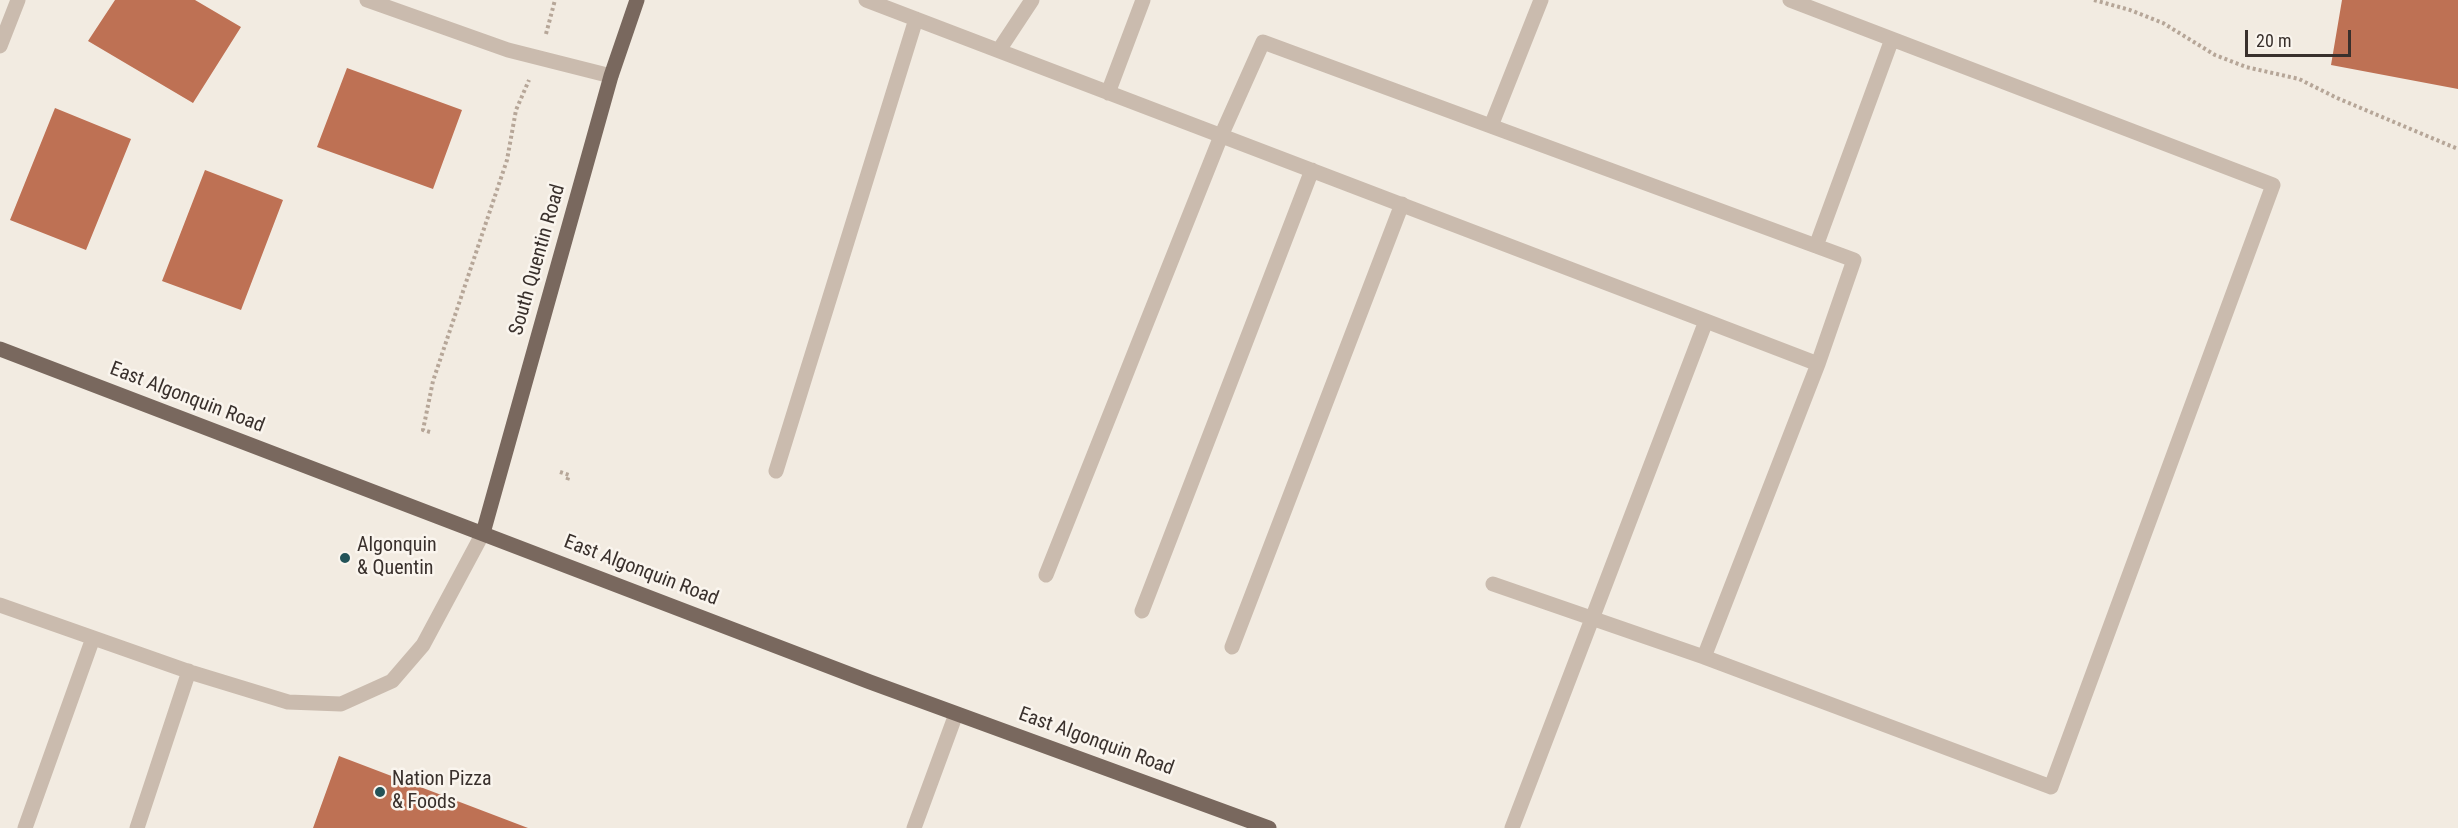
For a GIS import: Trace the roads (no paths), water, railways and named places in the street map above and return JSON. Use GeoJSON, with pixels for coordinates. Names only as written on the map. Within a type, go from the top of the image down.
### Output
{"type":"FeatureCollection","features":[{"type":"Feature","properties":{"kind":"main road","name":"South Quentin Road"},"geometry":{"type":"LineString","coordinates":[[483,532],[611,76],[637,0]]}},
{"type":"Feature","properties":{"kind":"main road","name":"East Algonquin Road"},"geometry":{"type":"LineString","coordinates":[[0,349],[956,714],[1269,828]]}},
{"type":"Feature","properties":{"kind":"street"},"geometry":{"type":"LineString","coordinates":[[0,46],[18,0]]}},
{"type":"Feature","properties":{"kind":"street"},"geometry":{"type":"LineString","coordinates":[[366,0],[508,50],[611,76]]}},
{"type":"Feature","properties":{"kind":"street"},"geometry":{"type":"LineString","coordinates":[[866,0],[1818,364]]}},
{"type":"Feature","properties":{"kind":"street"},"geometry":{"type":"LineString","coordinates":[[999,50],[1032,0]]}},
{"type":"Feature","properties":{"kind":"street"},"geometry":{"type":"LineString","coordinates":[[1108,93],[1143,0]]}},
{"type":"Feature","properties":{"kind":"street"},"geometry":{"type":"LineString","coordinates":[[1491,126],[1541,0]]}},
{"type":"Feature","properties":{"kind":"street"},"geometry":{"type":"LineString","coordinates":[[1493,584],[1704,657],[2051,787],[2273,185],[1790,0]]}},
{"type":"Feature","properties":{"kind":"street"},"geometry":{"type":"LineString","coordinates":[[776,471],[916,19]]}},
{"type":"Feature","properties":{"kind":"street"},"geometry":{"type":"LineString","coordinates":[[1816,246],[1892,39]]}},
{"type":"Feature","properties":{"kind":"street"},"geometry":{"type":"LineString","coordinates":[[1046,575],[1221,136],[1263,42],[1854,260],[1818,364],[1704,657]]}},
{"type":"Feature","properties":{"kind":"street"},"geometry":{"type":"LineString","coordinates":[[1142,611],[1312,170]]}},
{"type":"Feature","properties":{"kind":"street"},"geometry":{"type":"LineString","coordinates":[[1232,647],[1401,204]]}},
{"type":"Feature","properties":{"kind":"street"},"geometry":{"type":"LineString","coordinates":[[1512,828],[1706,321]]}},
{"type":"Feature","properties":{"kind":"street"},"geometry":{"type":"LineString","coordinates":[[0,605],[189,671],[288,702],[341,704],[392,681],[423,645],[483,532]]}},
{"type":"Feature","properties":{"kind":"street"},"geometry":{"type":"LineString","coordinates":[[25,828],[93,638]]}},
{"type":"Feature","properties":{"kind":"street"},"geometry":{"type":"LineString","coordinates":[[137,828],[189,671]]}},
{"type":"Feature","properties":{"kind":"street"},"geometry":{"type":"LineString","coordinates":[[914,828],[956,714]]}},
{"type":"Feature","properties":{"kind":"place","name":"Algonquin & Quentin"},"geometry":{"type":"Point","coordinates":[345,558]}},
{"type":"Feature","properties":{"kind":"place","name":"Nation Pizza & Foods"},"geometry":{"type":"Point","coordinates":[380,792]}}]}
